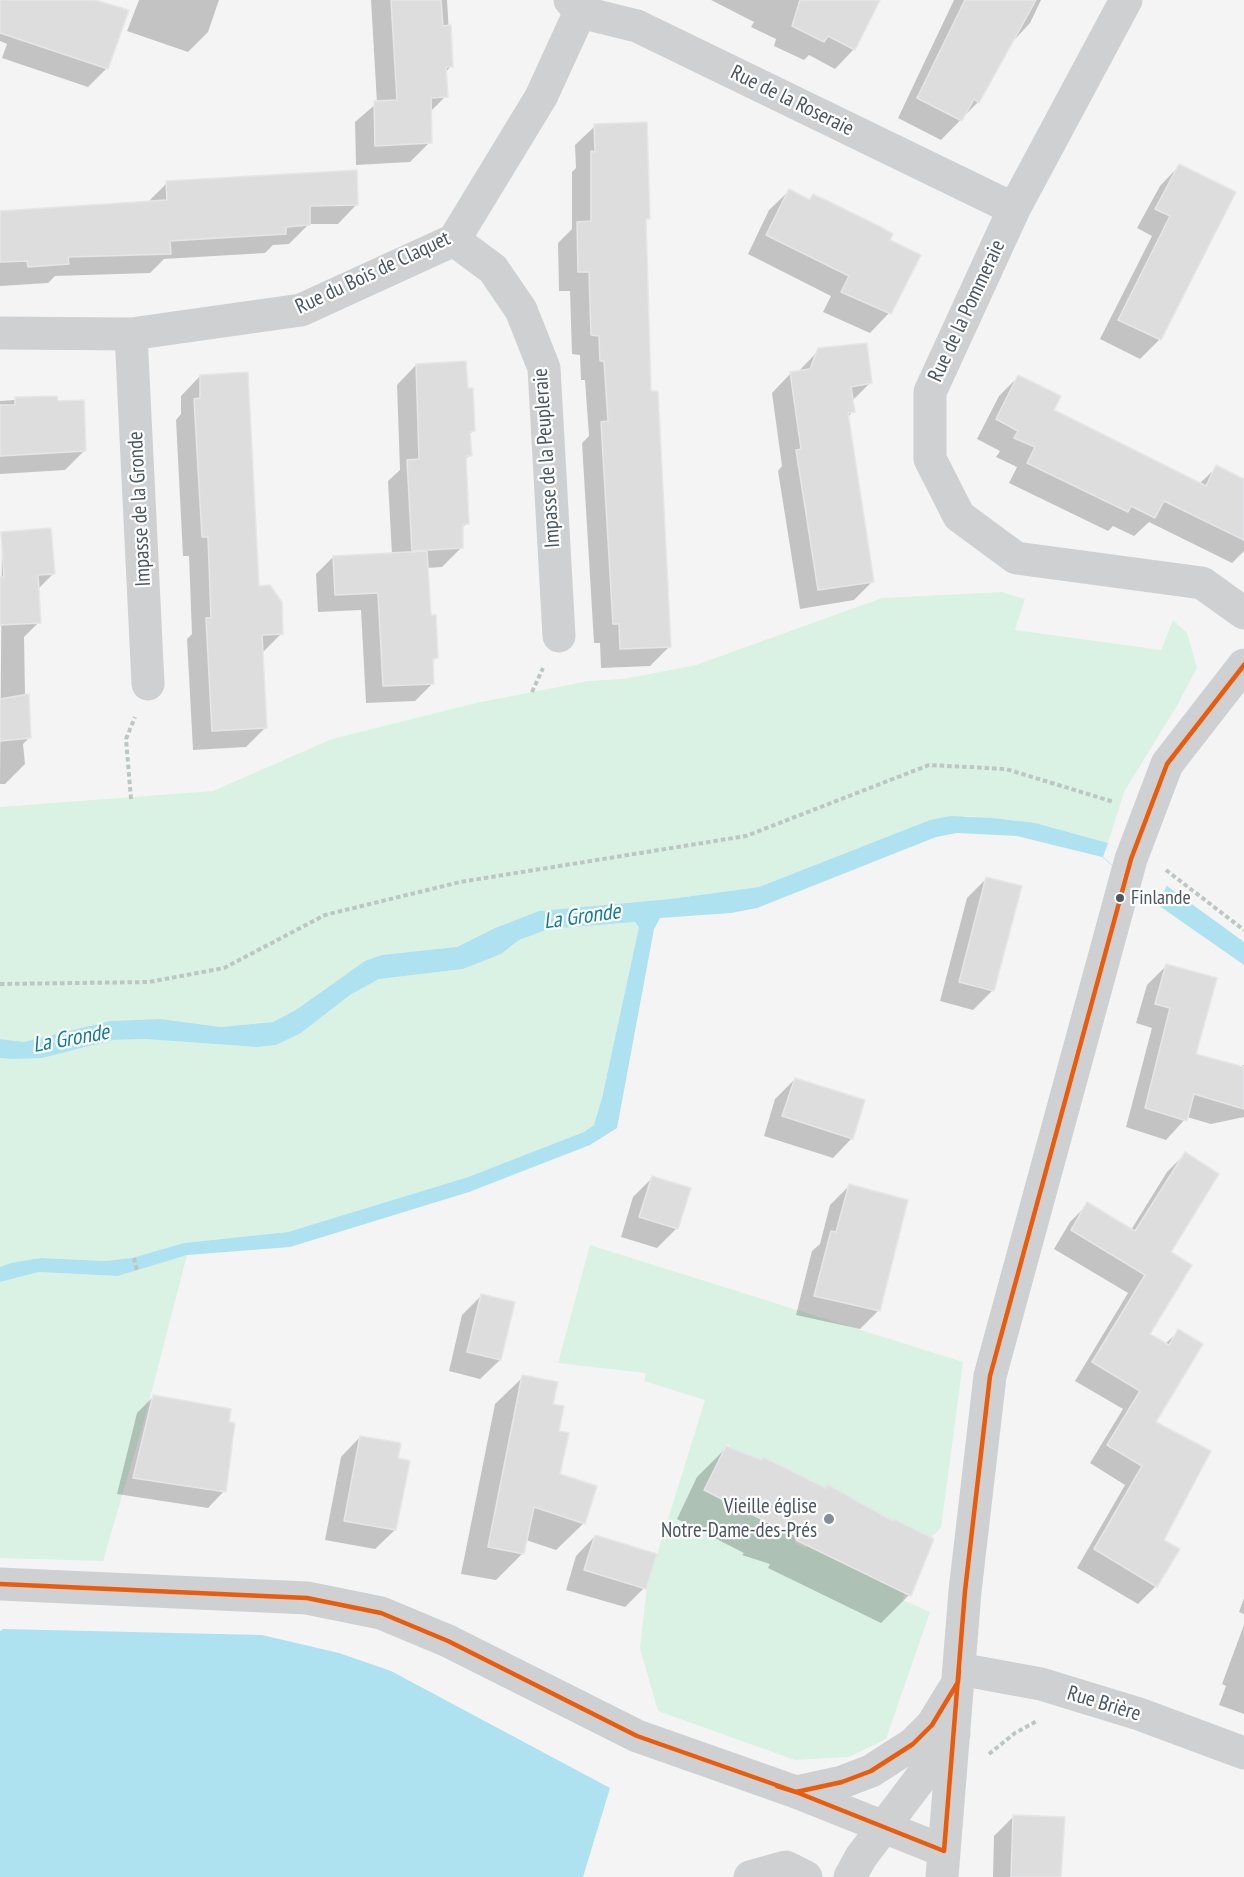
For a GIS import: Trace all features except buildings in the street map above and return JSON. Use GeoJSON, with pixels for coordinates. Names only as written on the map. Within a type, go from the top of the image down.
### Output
{"type":"FeatureCollection","features":[{"type":"Feature","properties":{"kind":"street","name":"Rue de la Pommeraie"},"geometry":{"type":"LineString","coordinates":[[1126,0],[1014,209],[930,392],[930,459],[959,516],[1016,558],[1202,583],[1244,612]]}},
{"type":"Feature","properties":{"kind":"street","name":"Rue de la Roseraie"},"geometry":{"type":"LineString","coordinates":[[575,6],[637,26],[1014,209]]}},
{"type":"Feature","properties":{"kind":"street","name":"Rue du Bois de Claquet"},"geometry":{"type":"LineString","coordinates":[[0,333],[131,334],[301,310],[454,240],[541,97],[575,6]]}},
{"type":"Feature","properties":{"kind":"street","name":"Impasse de la Peupleraie"},"geometry":{"type":"LineString","coordinates":[[454,240],[493,269],[521,310],[544,368],[559,636]]}},
{"type":"Feature","properties":{"kind":"street","name":"Impasse de la Gronde"},"geometry":{"type":"LineString","coordinates":[[131,334],[148,684]]}},
{"type":"Feature","properties":{"kind":"street"},"geometry":{"type":"LineString","coordinates":[[0,1584],[307,1598],[381,1613],[448,1641],[637,1736],[796,1792],[883,1827],[943,1864],[970,1540],[990,1376],[1130,860],[1167,764],[1244,665]]}},
{"type":"Feature","properties":{"kind":"street"},"geometry":{"type":"LineString","coordinates":[[796,1792],[842,1782],[871,1770],[913,1744],[932,1725],[959,1675]]}},
{"type":"Feature","properties":{"kind":"street","name":"Rue Brière"},"geometry":{"type":"LineString","coordinates":[[959,1675],[1041,1684],[1139,1714],[1244,1753]]}},
{"type":"Feature","properties":{"kind":"street"},"geometry":{"type":"LineString","coordinates":[[850,1877],[861,1857],[954,1734]]}},
{"type":"Feature","properties":{"kind":"street"},"geometry":{"type":"LineString","coordinates":[[750,1877],[786,1867],[806,1877]]}},
{"type":"Feature","properties":{"kind":"path"},"geometry":{"type":"LineString","coordinates":[[130,799],[126,739],[148,684]]}},
{"type":"Feature","properties":{"kind":"path"},"geometry":{"type":"LineString","coordinates":[[0,984],[149,982],[224,968],[325,915],[460,882],[746,836],[929,765],[1006,769],[1124,805],[1115,835],[1130,860],[1244,930]]}},
{"type":"Feature","properties":{"kind":"path"},"geometry":{"type":"LineString","coordinates":[[134,1257],[137,1271]]}},
{"type":"Feature","properties":{"kind":"path"},"geometry":{"type":"LineString","coordinates":[[950,1791],[978,1763],[1015,1732],[1087,1699]]}},
{"type":"Feature","properties":{"kind":"green space"},"geometry":{"type":"Polygon","coordinates":[[[1002,592],[1025,599],[1015,630],[1161,650],[1173,620],[1187,633],[1197,668],[1178,704],[1124,792],[1108,843],[1012,820],[968,816],[930,820],[759,887],[670,899],[539,911],[495,928],[457,947],[365,961],[296,1011],[273,1022],[221,1027],[160,1019],[110,1021],[24,1042],[0,1039],[0,807],[213,791],[332,739],[476,703],[589,681],[624,679],[696,665],[882,598],[1002,592]]]}},
{"type":"Feature","properties":{"kind":"green space"},"geometry":{"type":"Polygon","coordinates":[[[635,922],[639,927],[602,1098],[594,1125],[584,1132],[468,1177],[288,1232],[184,1243],[132,1258],[105,1261],[41,1258],[0,1267],[0,1058],[11,1059],[78,1049],[113,1040],[145,1039],[257,1047],[276,1045],[301,1033],[350,995],[379,979],[463,969],[511,947],[519,940],[549,929],[635,922]]]}},
{"type":"Feature","properties":{"kind":"green space"},"geometry":{"type":"Polygon","coordinates":[[[590,1245],[963,1362],[941,1528],[928,1540],[895,1519],[893,1522],[862,1504],[830,1492],[833,1487],[828,1484],[824,1491],[796,1473],[733,1449],[728,1444],[723,1450],[798,1536],[795,1543],[806,1548],[809,1542],[905,1589],[903,1600],[930,1612],[886,1739],[849,1757],[795,1760],[658,1711],[640,1648],[647,1587],[705,1400],[644,1381],[646,1373],[558,1363],[590,1245]]]}},
{"type":"Feature","properties":{"kind":"green space"},"geometry":{"type":"Polygon","coordinates":[[[187,1255],[145,1417],[103,1561],[0,1558],[0,1282],[39,1272],[118,1276],[187,1255]]]}},
{"type":"Feature","properties":{"kind":"water","name":"La Gronde"},"geometry":{"type":"Polygon","coordinates":[[[951,816],[1035,823],[1108,843],[1244,942],[1244,965],[1158,905],[1102,857],[1017,836],[957,833],[936,837],[757,908],[731,913],[660,918],[654,929],[617,1128],[590,1145],[469,1192],[290,1247],[187,1255],[118,1276],[39,1272],[0,1282],[0,1267],[11,1263],[41,1258],[105,1261],[132,1258],[184,1243],[288,1232],[468,1177],[584,1132],[594,1125],[602,1098],[639,927],[635,922],[549,929],[519,940],[501,954],[463,969],[379,979],[350,995],[301,1033],[276,1045],[257,1047],[145,1039],[113,1040],[42,1058],[11,1059],[0,1058],[0,1039],[24,1042],[110,1021],[160,1019],[221,1027],[273,1022],[296,1010],[365,961],[382,955],[457,947],[495,928],[539,911],[670,899],[759,887],[930,820],[951,816]]]}},
{"type":"Feature","properties":{"kind":"water"},"geometry":{"type":"Polygon","coordinates":[[[3,1629],[262,1635],[339,1653],[391,1671],[610,1788],[583,1877],[0,1877],[0,1631],[3,1629]]]}},
{"type":"Feature","properties":{"kind":"pier"},"geometry":{"type":"Polygon","coordinates":[[[1108,843],[1167,885],[1158,905],[1103,857],[1108,843]]]}},
{"type":"Feature","properties":{"kind":"transit line"},"geometry":{"type":"LineString","coordinates":[[0,1584],[307,1598],[381,1613],[448,1641],[637,1736],[796,1792],[944,1851],[965,1591],[990,1376],[1131,859],[1167,764],[1244,665]]}},
{"type":"Feature","properties":{"kind":"transit line"},"geometry":{"type":"LineString","coordinates":[[777,1786],[796,1792],[842,1782],[871,1771],[913,1744],[932,1725],[958,1682],[959,1670]]}},
{"type":"Feature","properties":{"kind":"place","name":"Finlande"},"geometry":{"type":"Point","coordinates":[1120,898]}},
{"type":"Feature","properties":{"kind":"place","name":"Vieille église Notre-Dame-des-Prés"},"geometry":{"type":"Point","coordinates":[829,1519]}}]}
